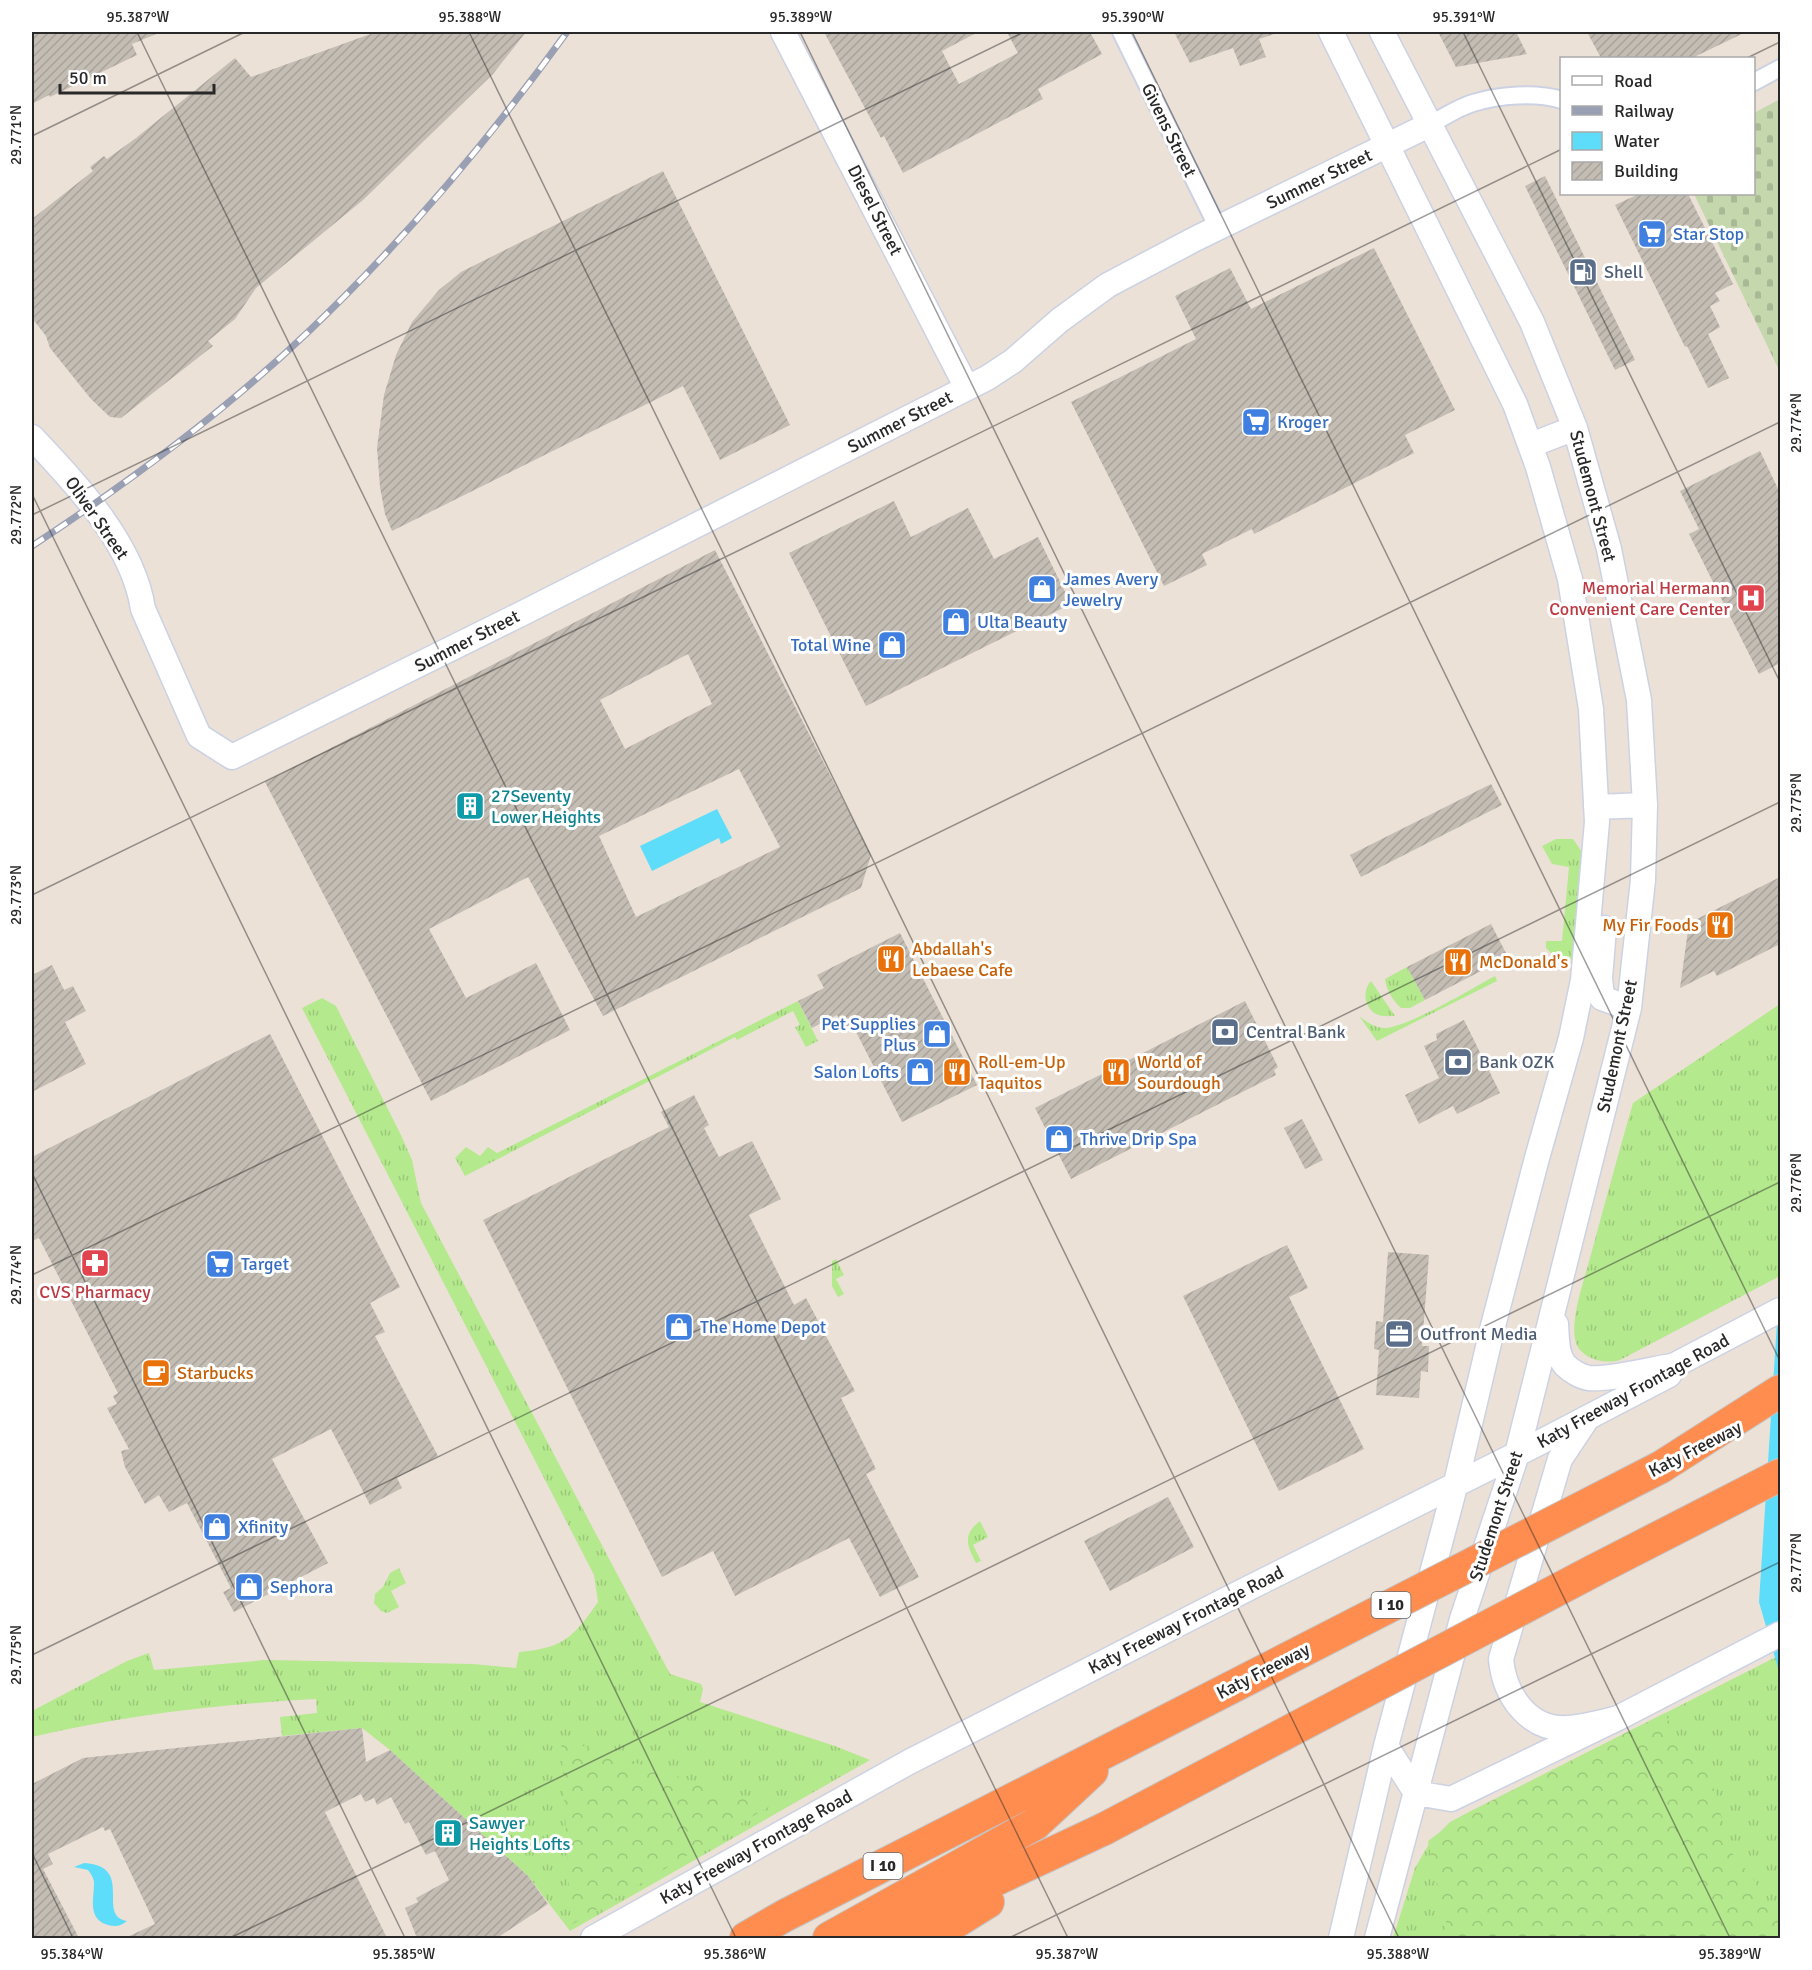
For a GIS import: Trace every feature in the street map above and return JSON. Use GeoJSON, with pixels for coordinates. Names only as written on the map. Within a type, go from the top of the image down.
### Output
{"type":"FeatureCollection","features":[{"type":"Feature","properties":{"kind":"highway"},"geometry":{"type":"LineString","coordinates":[[1661,1467],[1780,1390]]}},
{"type":"Feature","properties":{"kind":"highway","name":"Katy Freeway"},"geometry":{"type":"LineString","coordinates":[[746,1938],[784,1916],[1780,1406]]}},
{"type":"Feature","properties":{"kind":"highway"},"geometry":{"type":"LineString","coordinates":[[871,1938],[1104,1829],[1780,1475]]}},
{"type":"Feature","properties":{"kind":"highway"},"geometry":{"type":"LineString","coordinates":[[829,1938],[1035,1824],[1121,1744]]}},
{"type":"Feature","properties":{"kind":"highway"},"geometry":{"type":"LineString","coordinates":[[930,1938],[1104,1829]]}},
{"type":"Feature","properties":{"kind":"main road","name":"Diesel Street"},"geometry":{"type":"LineString","coordinates":[[783,32],[967,388]]}},
{"type":"Feature","properties":{"kind":"main road"},"geometry":{"type":"LineString","coordinates":[[1331,32],[1491,353],[1515,404],[1531,446],[1570,579],[1591,709],[1596,807],[1594,861],[1582,980],[1571,1038],[1493,1326],[1456,1483],[1386,1746],[1341,1938]]}},
{"type":"Feature","properties":{"kind":"main road","name":"Studemont Street"},"geometry":{"type":"LineString","coordinates":[[1377,1938],[1462,1619],[1517,1454],[1629,1008],[1643,880],[1645,805],[1639,700],[1609,549],[1575,428],[1532,322],[1382,32]]}},
{"type":"Feature","properties":{"kind":"main road","name":"Summer Street"},"geometry":{"type":"LineString","coordinates":[[232,757],[967,388],[1013,361],[1060,320],[1108,285],[1218,228],[1431,124]]}},
{"type":"Feature","properties":{"kind":"main road"},"geometry":{"type":"LineString","coordinates":[[1531,446],[1575,428]]}},
{"type":"Feature","properties":{"kind":"main road","name":"Oliver Street"},"geometry":{"type":"LineString","coordinates":[[32,437],[78,486],[123,551],[140,589],[143,609],[199,736],[232,757]]}},
{"type":"Feature","properties":{"kind":"main road","name":"Oliver Street"},"geometry":{"type":"LineString","coordinates":[[32,455],[97,534],[112,557],[129,594],[143,609]]}},
{"type":"Feature","properties":{"kind":"main road"},"geometry":{"type":"LineString","coordinates":[[1596,807],[1645,805]]}},
{"type":"Feature","properties":{"kind":"main road"},"geometry":{"type":"LineString","coordinates":[[1594,861],[1606,909],[1600,978],[1602,998],[1629,1008]]}},
{"type":"Feature","properties":{"kind":"main road"},"geometry":{"type":"LineString","coordinates":[[1555,1307],[1558,1350],[1566,1365],[1579,1375],[1600,1378],[1675,1365]]}},
{"type":"Feature","properties":{"kind":"main road","name":"Katy Freeway Frontage Road"},"geometry":{"type":"LineString","coordinates":[[593,1938],[909,1762],[1669,1376],[1675,1365],[1780,1310]]}},
{"type":"Feature","properties":{"kind":"main road"},"geometry":{"type":"LineString","coordinates":[[1589,1416],[1560,1459],[1501,1665],[1513,1699],[1523,1712],[1541,1724],[1567,1729],[1618,1718]]}},
{"type":"Feature","properties":{"kind":"main road"},"geometry":{"type":"LineString","coordinates":[[1386,1746],[1416,1793],[1451,1799],[1618,1718],[1780,1634]]}},
{"type":"Feature","properties":{"kind":"street","name":"Givens Street"},"geometry":{"type":"LineString","coordinates":[[1121,32],[1218,228]]}},
{"type":"Feature","properties":{"kind":"street"},"geometry":{"type":"LineString","coordinates":[[1755,81],[1780,68]]}},
{"type":"Feature","properties":{"kind":"street","name":"Summer Street"},"geometry":{"type":"LineString","coordinates":[[1431,124],[1472,103],[1514,96],[1553,97],[1560,99]]}},
{"type":"Feature","properties":{"kind":"green space"},"geometry":{"type":"Polygon","coordinates":[[[1780,99],[1780,372],[1694,195],[1755,195],[1755,112],[1780,99]]]}},
{"type":"Feature","properties":{"kind":"green space"},"geometry":{"type":"Polygon","coordinates":[[[1556,839],[1573,839],[1582,852],[1579,916],[1572,961],[1557,959],[1546,948],[1546,941],[1562,941],[1569,867],[1552,864],[1542,846],[1556,839]]]}},
{"type":"Feature","properties":{"kind":"green space"},"geometry":{"type":"Polygon","coordinates":[[[1407,967],[1425,1000],[1410,1008],[1401,1008],[1390,995],[1385,979],[1407,967]]]}},
{"type":"Feature","properties":{"kind":"green space"},"geometry":{"type":"Polygon","coordinates":[[[1495,976],[1497,981],[1377,1041],[1359,1016],[1378,1027],[1395,1026],[1440,1007],[1495,976]]]}},
{"type":"Feature","properties":{"kind":"green space"},"geometry":{"type":"Polygon","coordinates":[[[1371,981],[1395,1016],[1378,1015],[1369,1007],[1365,994],[1371,981]]]}},
{"type":"Feature","properties":{"kind":"green space"},"geometry":{"type":"Polygon","coordinates":[[[322,998],[336,1006],[412,1160],[421,1203],[670,1674],[701,1684],[703,1689],[700,1702],[835,1746],[870,1760],[570,1931],[528,1876],[390,1750],[362,1728],[282,1736],[280,1717],[317,1713],[316,1699],[173,1712],[102,1722],[32,1737],[32,1711],[127,1661],[149,1653],[154,1670],[266,1660],[473,1664],[516,1668],[519,1652],[546,1648],[566,1639],[574,1633],[598,1602],[594,1575],[302,1008],[322,998]]]}},
{"type":"Feature","properties":{"kind":"green space"},"geometry":{"type":"Polygon","coordinates":[[[798,1001],[818,1041],[806,1047],[795,1027],[800,1025],[793,1011],[737,1040],[735,1037],[465,1176],[455,1158],[466,1147],[480,1156],[488,1147],[497,1153],[798,1001]]]}},
{"type":"Feature","properties":{"kind":"green space"},"geometry":{"type":"Polygon","coordinates":[[[1780,1004],[1780,1276],[1620,1360],[1600,1361],[1586,1355],[1577,1346],[1575,1339],[1576,1309],[1633,1103],[1780,1004]]]}},
{"type":"Feature","properties":{"kind":"green space"},"geometry":{"type":"Polygon","coordinates":[[[836,1259],[844,1275],[836,1279],[844,1294],[838,1297],[832,1286],[832,1261],[836,1259]]]}},
{"type":"Feature","properties":{"kind":"green space"},"geometry":{"type":"Polygon","coordinates":[[[980,1521],[988,1537],[973,1545],[981,1561],[976,1563],[970,1551],[968,1536],[980,1521]]]}},
{"type":"Feature","properties":{"kind":"green space"},"geometry":{"type":"Polygon","coordinates":[[[399,1568],[406,1583],[391,1591],[399,1607],[387,1613],[381,1611],[374,1603],[375,1594],[383,1587],[390,1573],[399,1568]]]}},
{"type":"Feature","properties":{"kind":"green space"},"geometry":{"type":"Polygon","coordinates":[[[1780,1655],[1780,1938],[1393,1938],[1415,1868],[1430,1842],[1450,1822],[1780,1655]]]}},
{"type":"Feature","properties":{"kind":"green space"},"geometry":{"type":"Polygon","coordinates":[[[1665,1713],[1682,1748],[1703,1753],[1712,1767],[1711,1779],[1722,1819],[1717,1829],[1732,1853],[1752,1877],[1769,1907],[1780,1916],[1780,1938],[1442,1938],[1451,1904],[1440,1900],[1428,1841],[1463,1815],[1665,1713]]]}},
{"type":"Feature","properties":{"kind":"green space"},"geometry":{"type":"Polygon","coordinates":[[[561,1739],[770,1806],[571,1925],[561,1739]]]}},
{"type":"Feature","properties":{"kind":"water"},"geometry":{"type":"Polygon","coordinates":[[[717,809],[732,838],[721,844],[719,838],[652,871],[640,846],[717,809]]]}},
{"type":"Feature","properties":{"kind":"water"},"geometry":{"type":"Polygon","coordinates":[[[1780,1276],[1780,1675],[1759,1602],[1780,1276]]]}},
{"type":"Feature","properties":{"kind":"water"},"geometry":{"type":"Polygon","coordinates":[[[84,1863],[99,1866],[108,1873],[112,1881],[114,1910],[118,1917],[127,1921],[125,1923],[111,1926],[97,1918],[93,1908],[93,1878],[88,1870],[74,1867],[84,1863]]]}},
{"type":"Feature","properties":{"kind":"building"},"geometry":{"type":"Polygon","coordinates":[[[32,32],[161,32],[132,44],[137,55],[32,104],[32,32]]]}},
{"type":"Feature","properties":{"kind":"building"},"geometry":{"type":"Polygon","coordinates":[[[376,32],[526,32],[493,74],[363,200],[256,288],[235,319],[208,341],[213,346],[121,418],[110,417],[91,399],[50,348],[46,336],[32,318],[32,219],[93,171],[90,167],[104,156],[107,159],[136,138],[235,58],[251,77],[376,32]]]}},
{"type":"Feature","properties":{"kind":"building"},"geometry":{"type":"Polygon","coordinates":[[[824,32],[978,32],[942,51],[959,84],[1018,53],[1007,32],[1090,32],[1102,54],[1038,89],[1043,99],[903,173],[884,136],[881,138],[824,32]]]}},
{"type":"Feature","properties":{"kind":"building"},"geometry":{"type":"Polygon","coordinates":[[[1174,32],[1274,32],[1274,34],[1259,39],[1266,57],[1240,66],[1233,48],[1190,63],[1174,32]]]}},
{"type":"Feature","properties":{"kind":"building"},"geometry":{"type":"Polygon","coordinates":[[[1438,32],[1516,32],[1527,54],[1456,67],[1438,32]]]}},
{"type":"Feature","properties":{"kind":"building"},"geometry":{"type":"Polygon","coordinates":[[[1587,32],[1746,32],[1694,57],[1600,57],[1587,32]]]}},
{"type":"Feature","properties":{"kind":"building"},"geometry":{"type":"Polygon","coordinates":[[[663,171],[790,425],[720,460],[683,386],[392,531],[385,514],[380,487],[377,448],[384,395],[396,355],[412,322],[439,290],[461,272],[663,171]]]}},
{"type":"Feature","properties":{"kind":"building"},"geometry":{"type":"Polygon","coordinates":[[[1545,176],[1635,360],[1615,370],[1525,186],[1545,176]]]}},
{"type":"Feature","properties":{"kind":"building"},"geometry":{"type":"Polygon","coordinates":[[[1637,195],[1688,195],[1733,284],[1715,293],[1720,301],[1710,306],[1720,327],[1708,334],[1729,378],[1708,388],[1687,346],[1685,347],[1615,205],[1637,195]]]}},
{"type":"Feature","properties":{"kind":"building","name":"Kroger"},"geometry":{"type":"Polygon","coordinates":[[[1374,248],[1455,410],[1405,435],[1414,453],[1254,534],[1252,529],[1202,554],[1207,565],[1164,586],[1071,402],[1196,339],[1175,296],[1230,268],[1251,309],[1374,248]]]}},
{"type":"Feature","properties":{"kind":"building","name":"Memorial Hermann Convenient Care Center"},"geometry":{"type":"Polygon","coordinates":[[[1760,451],[1780,493],[1780,663],[1759,674],[1689,534],[1699,529],[1680,491],[1760,451]]]}},
{"type":"Feature","properties":{"kind":"building"},"geometry":{"type":"Polygon","coordinates":[[[894,501],[911,537],[968,508],[994,559],[1038,537],[1071,604],[866,706],[789,553],[894,501]]]}},
{"type":"Feature","properties":{"kind":"building","name":"27Seventy Lower Heights"},"geometry":{"type":"Polygon","coordinates":[[[715,550],[871,855],[861,888],[603,1016],[528,877],[429,929],[466,998],[536,963],[570,1030],[431,1101],[265,782],[715,550]],[[688,654],[600,700],[625,749],[712,704],[688,654]],[[739,769],[599,836],[636,917],[780,847],[739,769]]]}},
{"type":"Feature","properties":{"kind":"building"},"geometry":{"type":"Polygon","coordinates":[[[1491,784],[1502,805],[1361,877],[1350,855],[1491,784]]]}},
{"type":"Feature","properties":{"kind":"building"},"geometry":{"type":"Polygon","coordinates":[[[1780,877],[1780,944],[1717,976],[1714,971],[1680,988],[1689,923],[1780,877]]]}},
{"type":"Feature","properties":{"kind":"building","name":"McDonald's"},"geometry":{"type":"Polygon","coordinates":[[[1491,924],[1508,957],[1425,1000],[1407,967],[1491,924]]]}},
{"type":"Feature","properties":{"kind":"building"},"geometry":{"type":"Polygon","coordinates":[[[900,933],[977,1085],[902,1122],[852,1024],[844,1028],[837,1015],[812,1028],[798,1001],[824,988],[817,975],[900,933]]]}},
{"type":"Feature","properties":{"kind":"building"},"geometry":{"type":"Polygon","coordinates":[[[52,965],[64,990],[73,986],[86,1011],[65,1022],[86,1064],[32,1092],[32,975],[52,965]]]}},
{"type":"Feature","properties":{"kind":"building"},"geometry":{"type":"Polygon","coordinates":[[[1245,1001],[1278,1067],[1274,1070],[1276,1075],[1071,1179],[1035,1108],[1245,1001]]]}},
{"type":"Feature","properties":{"kind":"building","name":"Bank OZK"},"geometry":{"type":"Polygon","coordinates":[[[1464,1020],[1500,1093],[1457,1114],[1453,1106],[1419,1124],[1405,1095],[1439,1078],[1424,1046],[1437,1040],[1436,1034],[1464,1020]]]}},
{"type":"Feature","properties":{"kind":"building","name":"Target"},"geometry":{"type":"Polygon","coordinates":[[[270,1034],[400,1287],[370,1303],[385,1332],[375,1336],[438,1456],[397,1478],[402,1488],[370,1505],[331,1429],[272,1459],[328,1563],[234,1612],[223,1592],[231,1588],[187,1503],[169,1512],[159,1495],[145,1504],[125,1467],[121,1451],[129,1449],[107,1408],[117,1404],[113,1396],[118,1393],[39,1238],[32,1241],[32,1157],[270,1034]]]}},
{"type":"Feature","properties":{"kind":"building","name":"The Home Depot"},"geometry":{"type":"Polygon","coordinates":[[[694,1095],[709,1125],[704,1128],[719,1157],[752,1141],[781,1199],[749,1215],[794,1305],[806,1298],[855,1391],[841,1398],[876,1469],[866,1474],[919,1577],[880,1597],[849,1538],[735,1596],[713,1551],[662,1577],[483,1220],[669,1127],[661,1112],[694,1095]]]}},
{"type":"Feature","properties":{"kind":"building"},"geometry":{"type":"Polygon","coordinates":[[[1302,1119],[1323,1160],[1305,1169],[1284,1128],[1302,1119]]]}},
{"type":"Feature","properties":{"kind":"building"},"geometry":{"type":"Polygon","coordinates":[[[1287,1245],[1308,1288],[1289,1297],[1364,1449],[1279,1491],[1183,1296],[1287,1245]]]}},
{"type":"Feature","properties":{"kind":"building","name":"Outfront Media"},"geometry":{"type":"Polygon","coordinates":[[[1388,1252],[1429,1255],[1422,1346],[1429,1346],[1428,1372],[1421,1371],[1419,1398],[1376,1395],[1379,1350],[1374,1349],[1376,1321],[1383,1322],[1388,1252]]]}},
{"type":"Feature","properties":{"kind":"building"},"geometry":{"type":"Polygon","coordinates":[[[1168,1497],[1194,1547],[1110,1591],[1084,1541],[1168,1497]]]}},
{"type":"Feature","properties":{"kind":"building","name":"Sawyer Heights Lofts"},"geometry":{"type":"Polygon","coordinates":[[[362,1728],[366,1762],[390,1750],[528,1876],[548,1904],[497,1938],[417,1938],[405,1908],[418,1902],[416,1898],[449,1880],[435,1851],[426,1855],[409,1822],[405,1824],[391,1797],[377,1805],[374,1798],[365,1802],[361,1794],[325,1812],[387,1938],[125,1938],[155,1924],[110,1829],[105,1831],[103,1827],[48,1854],[53,1864],[43,1869],[79,1938],[32,1938],[32,1784],[83,1758],[362,1728]]]}},
{"type":"Feature","properties":{"kind":"railway"},"geometry":{"type":"LineString","coordinates":[[32,546],[174,446],[275,363],[307,333],[378,262],[444,188],[507,112],[567,32]]}},
{"type":"Feature","properties":{"kind":"place","name":"Star Stop"},"geometry":{"type":"Point","coordinates":[1652,234]}},
{"type":"Feature","properties":{"kind":"place","name":"Shell"},"geometry":{"type":"Point","coordinates":[1583,272]}},
{"type":"Feature","properties":{"kind":"place","name":"Kroger"},"geometry":{"type":"Point","coordinates":[1256,422]}},
{"type":"Feature","properties":{"kind":"place","name":"James Avery Jewelry"},"geometry":{"type":"Point","coordinates":[1042,589]}},
{"type":"Feature","properties":{"kind":"place","name":"Memorial Hermann Convenient Care Center"},"geometry":{"type":"Point","coordinates":[1751,598]}},
{"type":"Feature","properties":{"kind":"place","name":"Ulta Beauty"},"geometry":{"type":"Point","coordinates":[956,622]}},
{"type":"Feature","properties":{"kind":"place","name":"Total Wine"},"geometry":{"type":"Point","coordinates":[892,645]}},
{"type":"Feature","properties":{"kind":"place","name":"27Seventy Lower Heights"},"geometry":{"type":"Point","coordinates":[470,806]}},
{"type":"Feature","properties":{"kind":"place","name":"My Fir Foods"},"geometry":{"type":"Point","coordinates":[1720,925]}},
{"type":"Feature","properties":{"kind":"place","name":"Abdallah's Lebaese Cafe"},"geometry":{"type":"Point","coordinates":[891,959]}},
{"type":"Feature","properties":{"kind":"place","name":"McDonald's"},"geometry":{"type":"Point","coordinates":[1458,962]}},
{"type":"Feature","properties":{"kind":"place","name":"Central Bank"},"geometry":{"type":"Point","coordinates":[1225,1032]}},
{"type":"Feature","properties":{"kind":"place","name":"Pet Supplies Plus"},"geometry":{"type":"Point","coordinates":[937,1034]}},
{"type":"Feature","properties":{"kind":"place","name":"Bank OZK"},"geometry":{"type":"Point","coordinates":[1458,1062]}},
{"type":"Feature","properties":{"kind":"place","name":"Salon Lofts"},"geometry":{"type":"Point","coordinates":[920,1072]}},
{"type":"Feature","properties":{"kind":"place","name":"Roll-em-Up Taquitos"},"geometry":{"type":"Point","coordinates":[957,1072]}},
{"type":"Feature","properties":{"kind":"place","name":"World of Sourdough"},"geometry":{"type":"Point","coordinates":[1116,1072]}},
{"type":"Feature","properties":{"kind":"place","name":"Thrive Drip Spa"},"geometry":{"type":"Point","coordinates":[1059,1139]}},
{"type":"Feature","properties":{"kind":"place","name":"CVS Pharmacy"},"geometry":{"type":"Point","coordinates":[95,1263]}},
{"type":"Feature","properties":{"kind":"place","name":"Target"},"geometry":{"type":"Point","coordinates":[220,1264]}},
{"type":"Feature","properties":{"kind":"place","name":"The Home Depot"},"geometry":{"type":"Point","coordinates":[679,1327]}},
{"type":"Feature","properties":{"kind":"place","name":"Outfront Media"},"geometry":{"type":"Point","coordinates":[1399,1334]}},
{"type":"Feature","properties":{"kind":"place","name":"Starbucks"},"geometry":{"type":"Point","coordinates":[156,1373]}},
{"type":"Feature","properties":{"kind":"place","name":"Xfinity"},"geometry":{"type":"Point","coordinates":[217,1527]}},
{"type":"Feature","properties":{"kind":"place","name":"Sephora"},"geometry":{"type":"Point","coordinates":[249,1587]}},
{"type":"Feature","properties":{"kind":"place","name":"Sawyer Heights Lofts"},"geometry":{"type":"Point","coordinates":[448,1833]}}]}
